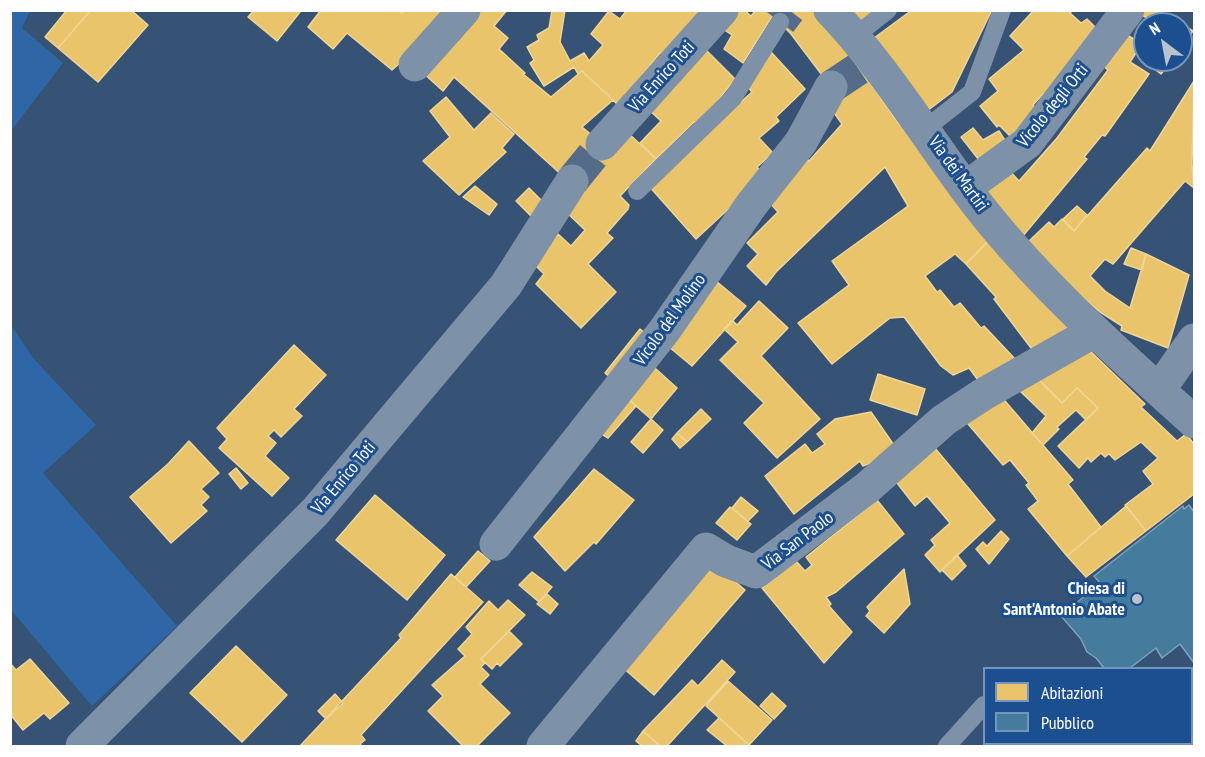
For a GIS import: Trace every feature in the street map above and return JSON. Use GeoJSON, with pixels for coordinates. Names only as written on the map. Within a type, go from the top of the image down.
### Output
{"type":"FeatureCollection","features":[{"type":"Feature","properties":{"kind":"street"},"geometry":{"type":"LineString","coordinates":[[415,66],[464,10]]}},
{"type":"Feature","properties":{"kind":"street","name":"Via Enrico Toti"},"geometry":{"type":"LineString","coordinates":[[602,144],[722,10]]}},
{"type":"Feature","properties":{"kind":"street","name":"Via dei Martiri"},"geometry":{"type":"LineString","coordinates":[[830,10],[925,129],[965,188],[1007,239],[1093,332],[1194,422]]}},
{"type":"Feature","properties":{"kind":"street","name":"Vicolo degli Orti"},"geometry":{"type":"LineString","coordinates":[[965,188],[1027,143],[1128,10]]}},
{"type":"Feature","properties":{"kind":"street","name":"Vicolo del Molino"},"geometry":{"type":"LineString","coordinates":[[496,544],[664,331],[752,204],[801,142],[831,87]]}},
{"type":"Feature","properties":{"kind":"street","name":"Via Enrico Toti"},"geometry":{"type":"LineString","coordinates":[[82,747],[315,512],[506,285],[572,181]]}},
{"type":"Feature","properties":{"kind":"street","name":"Via San Paolo"},"geometry":{"type":"LineString","coordinates":[[543,747],[705,549],[726,561],[756,572],[868,487],[944,420],[1093,332]]}},
{"type":"Feature","properties":{"kind":"street"},"geometry":{"type":"LineString","coordinates":[[1159,390],[1194,340]]}},
{"type":"Feature","properties":{"kind":"lane"},"geometry":{"type":"LineString","coordinates":[[864,54],[888,10]]}},
{"type":"Feature","properties":{"kind":"lane"},"geometry":{"type":"LineString","coordinates":[[925,129],[972,92],[1002,10]]}},
{"type":"Feature","properties":{"kind":"lane"},"geometry":{"type":"LineString","coordinates":[[637,191],[732,98],[780,22]]}},
{"type":"Feature","properties":{"kind":"lane"},"geometry":{"type":"LineString","coordinates":[[947,747],[983,706]]}},
{"type":"Feature","properties":{"kind":"shaded area"},"geometry":{"type":"Polygon","coordinates":[[[11,10],[30,11],[22,28],[63,63],[11,131],[11,10]]]}},
{"type":"Feature","properties":{"kind":"shaded area"},"geometry":{"type":"Polygon","coordinates":[[[11,325],[33,358],[96,425],[43,473],[177,626],[92,706],[11,610],[11,325]]]}},
{"type":"Feature","properties":{"kind":"building: Abitazioni"},"geometry":{"type":"Polygon","coordinates":[[[67,10],[91,10],[58,48],[45,37],[67,10]]]}},
{"type":"Feature","properties":{"kind":"building: Abitazioni"},"geometry":{"type":"Polygon","coordinates":[[[91,10],[131,10],[148,25],[98,82],[58,48],[91,10]]]}},
{"type":"Feature","properties":{"kind":"building: Abitazioni"},"geometry":{"type":"Polygon","coordinates":[[[254,10],[298,10],[300,12],[277,41],[248,17],[254,10]]]}},
{"type":"Feature","properties":{"kind":"building: Abitazioni"},"geometry":{"type":"Polygon","coordinates":[[[321,10],[398,10],[402,13],[404,10],[439,10],[449,19],[392,70],[347,33],[333,49],[308,27],[321,10]]]}},
{"type":"Feature","properties":{"kind":"building: Abitazioni"},"geometry":{"type":"Polygon","coordinates":[[[470,10],[507,10],[494,26],[508,38],[499,49],[525,73],[523,74],[551,97],[582,71],[613,100],[582,127],[611,151],[627,132],[656,159],[620,196],[629,205],[628,209],[607,233],[613,238],[588,264],[616,292],[581,328],[536,284],[544,274],[532,262],[558,234],[571,246],[585,230],[562,208],[565,178],[454,77],[443,91],[421,71],[470,10]]]}},
{"type":"Feature","properties":{"kind":"building: Abitazioni"},"geometry":{"type":"Polygon","coordinates":[[[552,10],[565,10],[560,42],[570,61],[584,53],[589,61],[603,45],[591,34],[609,11],[620,19],[627,10],[707,10],[673,62],[660,53],[618,105],[582,71],[578,74],[574,67],[544,86],[530,63],[534,60],[527,47],[539,40],[537,35],[549,28],[552,10]]]}},
{"type":"Feature","properties":{"kind":"building: Abitazioni"},"geometry":{"type":"Polygon","coordinates":[[[737,10],[744,10],[751,16],[756,10],[768,10],[773,15],[743,63],[724,49],[732,35],[723,29],[737,10]]]}},
{"type":"Feature","properties":{"kind":"building: Abitazioni"},"geometry":{"type":"Polygon","coordinates":[[[768,10],[818,10],[899,124],[906,120],[992,237],[966,264],[955,254],[925,276],[937,292],[940,290],[954,307],[960,303],[981,328],[984,326],[1016,360],[981,384],[969,368],[953,375],[941,366],[904,317],[890,318],[832,364],[798,323],[849,285],[832,261],[908,206],[885,167],[776,272],[766,285],[747,266],[758,254],[747,243],[778,212],[763,195],[803,155],[809,161],[842,124],[830,107],[831,87],[791,34],[768,10]]]}},
{"type":"Feature","properties":{"kind":"building: Abitazioni"},"geometry":{"type":"Polygon","coordinates":[[[850,10],[879,10],[859,24],[850,10]]]}},
{"type":"Feature","properties":{"kind":"building: Abitazioni"},"geometry":{"type":"Polygon","coordinates":[[[912,10],[992,10],[952,92],[927,111],[874,38],[912,10]]]}},
{"type":"Feature","properties":{"kind":"building: Abitazioni"},"geometry":{"type":"Polygon","coordinates":[[[1034,10],[1073,10],[1070,13],[1081,23],[1087,19],[1102,34],[1048,97],[1043,94],[1033,105],[1041,115],[1017,143],[999,125],[997,127],[980,106],[998,91],[989,79],[1024,50],[1010,36],[1034,10]]]}},
{"type":"Feature","properties":{"kind":"building: Abitazioni"},"geometry":{"type":"Polygon","coordinates":[[[1158,10],[1161,12],[1138,12],[1136,11],[1158,10]]]}},
{"type":"Feature","properties":{"kind":"building: Abitazioni"},"geometry":{"type":"Polygon","coordinates":[[[1119,30],[1133,39],[1133,58],[1130,62],[1133,64],[1133,72],[1149,74],[1105,136],[1102,135],[1084,157],[1087,159],[1022,237],[978,184],[1008,169],[1019,181],[1057,138],[1108,70],[1096,60],[1119,30]]]}},
{"type":"Feature","properties":{"kind":"building: Abitazioni"},"geometry":{"type":"Polygon","coordinates":[[[706,50],[735,79],[698,125],[694,122],[656,159],[640,143],[661,121],[647,108],[706,50]]]}},
{"type":"Feature","properties":{"kind":"building: Abitazioni"},"geometry":{"type":"Polygon","coordinates":[[[771,52],[805,89],[776,117],[779,121],[759,138],[773,153],[757,167],[764,176],[696,239],[648,185],[752,92],[748,87],[771,52]]]}},
{"type":"Feature","properties":{"kind":"building: Abitazioni"},"geometry":{"type":"Polygon","coordinates":[[[1194,81],[1192,164],[1194,188],[1185,181],[1113,264],[1105,259],[1090,276],[1105,291],[1130,308],[1146,254],[1189,275],[1168,348],[1121,330],[1122,326],[1100,312],[1075,291],[1028,242],[1049,222],[1054,227],[1062,219],[1074,231],[1147,148],[1150,151],[1194,81]]]}},
{"type":"Feature","properties":{"kind":"building: Abitazioni"},"geometry":{"type":"Polygon","coordinates":[[[446,97],[474,130],[491,113],[514,134],[502,148],[506,152],[459,195],[423,161],[450,137],[430,111],[446,97]]]}},
{"type":"Feature","properties":{"kind":"building: Abitazioni"},"geometry":{"type":"Polygon","coordinates":[[[973,128],[983,140],[999,131],[1006,142],[979,160],[961,137],[973,128]]]}},
{"type":"Feature","properties":{"kind":"building: Abitazioni"},"geometry":{"type":"Polygon","coordinates":[[[475,186],[497,204],[489,215],[463,197],[475,186]]]}},
{"type":"Feature","properties":{"kind":"building: Abitazioni"},"geometry":{"type":"Polygon","coordinates":[[[529,188],[545,204],[534,219],[516,201],[529,188]]]}},
{"type":"Feature","properties":{"kind":"building: Abitazioni"},"geometry":{"type":"Polygon","coordinates":[[[1077,206],[1087,215],[1074,231],[1063,219],[1077,206]]]}},
{"type":"Feature","properties":{"kind":"building: Abitazioni"},"geometry":{"type":"Polygon","coordinates":[[[992,237],[1072,331],[1034,352],[994,299],[996,297],[966,264],[992,237]]]}},
{"type":"Feature","properties":{"kind":"building: Abitazioni"},"geometry":{"type":"Polygon","coordinates":[[[1131,248],[1146,254],[1142,270],[1124,264],[1131,248]]]}},
{"type":"Feature","properties":{"kind":"building: Abitazioni"},"geometry":{"type":"Polygon","coordinates":[[[716,281],[746,306],[692,366],[663,342],[716,281]]]}},
{"type":"Feature","properties":{"kind":"building: Abitazioni"},"geometry":{"type":"Polygon","coordinates":[[[759,301],[788,328],[761,356],[820,419],[777,458],[744,423],[764,403],[720,360],[738,342],[724,329],[732,320],[737,325],[759,301]]]}},
{"type":"Feature","properties":{"kind":"building: Abitazioni"},"geometry":{"type":"Polygon","coordinates":[[[640,329],[652,338],[618,384],[605,373],[640,329]]]}},
{"type":"Feature","properties":{"kind":"building: Abitazioni"},"geometry":{"type":"Polygon","coordinates":[[[294,345],[326,375],[294,409],[302,416],[281,437],[274,430],[268,436],[276,443],[265,456],[289,478],[272,496],[219,448],[227,439],[217,428],[294,345]]]}},
{"type":"Feature","properties":{"kind":"building: Abitazioni"},"geometry":{"type":"Polygon","coordinates":[[[1084,345],[1145,404],[1141,407],[1177,441],[1186,434],[1194,444],[1194,494],[1146,531],[1125,505],[1153,484],[1143,471],[1158,458],[1141,442],[1115,460],[1109,454],[1105,457],[1101,453],[1091,462],[1088,458],[1079,468],[1058,446],[1098,408],[1077,388],[1062,403],[1036,377],[1084,345]]]}},
{"type":"Feature","properties":{"kind":"building: Abitazioni"},"geometry":{"type":"Polygon","coordinates":[[[647,361],[677,388],[651,419],[621,393],[647,361]]]}},
{"type":"Feature","properties":{"kind":"building: Abitazioni"},"geometry":{"type":"Polygon","coordinates":[[[878,374],[925,389],[917,415],[870,400],[878,374]]]}},
{"type":"Feature","properties":{"kind":"building: Abitazioni"},"geometry":{"type":"Polygon","coordinates":[[[1038,379],[1062,403],[1077,388],[1098,408],[1086,420],[1076,410],[1057,427],[1059,429],[1043,445],[1032,433],[1046,416],[1020,391],[1038,379]]]}},
{"type":"Feature","properties":{"kind":"building: Abitazioni"},"geometry":{"type":"Polygon","coordinates":[[[999,394],[1073,480],[1068,484],[1101,527],[1067,556],[1028,509],[1038,501],[1026,485],[1029,483],[1010,460],[1003,465],[963,418],[999,394]]]}},
{"type":"Feature","properties":{"kind":"building: Abitazioni"},"geometry":{"type":"Polygon","coordinates":[[[626,396],[636,406],[608,438],[597,431],[626,396]]]}},
{"type":"Feature","properties":{"kind":"building: Abitazioni"},"geometry":{"type":"Polygon","coordinates":[[[701,409],[711,419],[687,442],[677,433],[701,409]]]}},
{"type":"Feature","properties":{"kind":"building: Abitazioni"},"geometry":{"type":"Polygon","coordinates":[[[871,412],[898,451],[863,466],[860,461],[794,514],[765,476],[805,444],[812,453],[825,444],[817,434],[835,419],[871,412]]]}},
{"type":"Feature","properties":{"kind":"building: Abitazioni"},"geometry":{"type":"Polygon","coordinates":[[[651,419],[663,430],[643,453],[631,442],[651,419]]]}},
{"type":"Feature","properties":{"kind":"building: Abitazioni"},"geometry":{"type":"Polygon","coordinates":[[[677,433],[687,442],[680,448],[672,439],[677,433]]]}},
{"type":"Feature","properties":{"kind":"building: Abitazioni"},"geometry":{"type":"Polygon","coordinates":[[[189,441],[219,473],[201,489],[209,497],[201,505],[207,511],[171,543],[130,497],[168,464],[189,441]]]}},
{"type":"Feature","properties":{"kind":"building: Abitazioni"},"geometry":{"type":"Polygon","coordinates":[[[929,441],[995,520],[940,572],[925,555],[935,545],[931,540],[950,523],[927,496],[915,506],[890,474],[929,441]]]}},
{"type":"Feature","properties":{"kind":"building: Abitazioni"},"geometry":{"type":"Polygon","coordinates":[[[236,468],[248,483],[241,489],[229,474],[236,468]]]}},
{"type":"Feature","properties":{"kind":"building: Abitazioni"},"geometry":{"type":"Polygon","coordinates":[[[594,469],[634,500],[596,544],[594,542],[565,571],[534,537],[594,469]]]}},
{"type":"Feature","properties":{"kind":"building: Abitazioni"},"geometry":{"type":"Polygon","coordinates":[[[375,495],[445,555],[407,600],[336,540],[375,495]]]}},
{"type":"Feature","properties":{"kind":"building: Abitazioni"},"geometry":{"type":"Polygon","coordinates":[[[741,497],[758,511],[748,521],[732,508],[741,497]]]}},
{"type":"Feature","properties":{"kind":"building: Abitazioni"},"geometry":{"type":"Polygon","coordinates":[[[877,500],[904,534],[836,592],[826,597],[831,604],[829,606],[852,632],[824,663],[762,588],[796,561],[805,571],[812,565],[806,557],[877,500]]]}},
{"type":"Feature","properties":{"kind":"building: Abitazioni"},"geometry":{"type":"Polygon","coordinates":[[[1126,506],[1146,531],[1086,577],[1067,556],[1126,506]]]}},
{"type":"Feature","properties":{"kind":"building: Abitazioni"},"geometry":{"type":"Polygon","coordinates":[[[730,507],[751,524],[737,540],[716,523],[730,507]]]}},
{"type":"Feature","properties":{"kind":"building: Abitazioni"},"geometry":{"type":"Polygon","coordinates":[[[1001,531],[1009,539],[989,564],[976,549],[983,542],[987,546],[1001,531]]]}},
{"type":"Feature","properties":{"kind":"building: Abitazioni"},"geometry":{"type":"Polygon","coordinates":[[[478,551],[490,561],[466,587],[455,577],[478,551]]]}},
{"type":"Feature","properties":{"kind":"building: Abitazioni"},"geometry":{"type":"Polygon","coordinates":[[[957,555],[966,566],[952,580],[942,570],[957,555]]]}},
{"type":"Feature","properties":{"kind":"building: Abitazioni"},"geometry":{"type":"Polygon","coordinates":[[[715,564],[745,590],[654,695],[621,666],[715,564]]]}},
{"type":"Feature","properties":{"kind":"building: Abitazioni"},"geometry":{"type":"Polygon","coordinates":[[[904,569],[910,604],[884,633],[866,616],[870,611],[867,607],[904,569]]]}},
{"type":"Feature","properties":{"kind":"building: Abitazioni"},"geometry":{"type":"Polygon","coordinates":[[[532,572],[552,587],[539,602],[519,585],[532,572]]]}},
{"type":"Feature","properties":{"kind":"building: Abitazioni"},"geometry":{"type":"Polygon","coordinates":[[[451,574],[483,602],[361,735],[365,740],[360,744],[362,746],[300,746],[401,638],[399,635],[451,574]]]}},
{"type":"Feature","properties":{"kind":"building: Abitazioni"},"geometry":{"type":"Polygon","coordinates":[[[547,594],[558,604],[550,614],[537,604],[547,594]]]}},
{"type":"Feature","properties":{"kind":"building: Abitazioni"},"geometry":{"type":"Polygon","coordinates":[[[508,600],[525,615],[481,659],[485,663],[481,667],[489,675],[480,684],[510,713],[477,746],[463,746],[428,711],[443,696],[432,685],[465,656],[458,649],[472,634],[466,627],[489,601],[498,610],[508,600]]]}},
{"type":"Feature","properties":{"kind":"building: Abitazioni"},"geometry":{"type":"Polygon","coordinates":[[[509,631],[522,644],[500,666],[497,663],[492,669],[481,659],[509,631]]]}},
{"type":"Feature","properties":{"kind":"building: Abitazioni"},"geometry":{"type":"Polygon","coordinates":[[[236,646],[287,695],[242,742],[190,693],[236,646]]]}},
{"type":"Feature","properties":{"kind":"building: Abitazioni"},"geometry":{"type":"Polygon","coordinates":[[[30,659],[69,703],[50,719],[44,713],[23,730],[10,714],[10,663],[16,670],[30,659]]]}},
{"type":"Feature","properties":{"kind":"building: Abitazioni"},"geometry":{"type":"Polygon","coordinates":[[[722,660],[735,672],[667,746],[660,746],[643,731],[692,680],[698,686],[722,660]]]}},
{"type":"Feature","properties":{"kind":"building: Abitazioni"},"geometry":{"type":"Polygon","coordinates":[[[728,681],[772,720],[749,745],[706,706],[728,681]]]}},
{"type":"Feature","properties":{"kind":"building: Abitazioni"},"geometry":{"type":"Polygon","coordinates":[[[772,693],[786,706],[774,719],[760,706],[772,693]]]}},
{"type":"Feature","properties":{"kind":"building: Abitazioni"},"geometry":{"type":"Polygon","coordinates":[[[335,694],[343,703],[326,719],[318,711],[335,694]]]}},
{"type":"Feature","properties":{"kind":"building: Abitazioni"},"geometry":{"type":"Polygon","coordinates":[[[719,718],[749,745],[727,746],[707,730],[719,718]]]}},
{"type":"Feature","properties":{"kind":"building: Abitazioni"},"geometry":{"type":"Polygon","coordinates":[[[643,731],[660,746],[642,746],[636,741],[643,731]]]}},
{"type":"Feature","properties":{"kind":"building: Abitazioni"},"geometry":{"type":"Polygon","coordinates":[[[1096,745],[1132,745],[1131,746],[1096,745]]]}},
{"type":"Feature","properties":{"kind":"building: Pubblico","name":"Chiesa di Sant'Antonio Abate"},"geometry":{"type":"Polygon","coordinates":[[[1189,505],[1194,512],[1194,663],[1180,644],[1162,658],[1156,648],[1131,667],[1103,667],[1087,652],[1081,639],[1061,616],[1100,583],[1094,576],[1183,506],[1184,509],[1189,505]]]}},
{"type":"Feature","properties":{"kind":"tunnel"},"geometry":{"type":"LineString","coordinates":[[780,22],[789,10]]}},
{"type":"Feature","properties":{"kind":"tunnel"},"geometry":{"type":"LineString","coordinates":[[831,87],[864,65]]}},
{"type":"Feature","properties":{"kind":"tunnel"},"geometry":{"type":"LineString","coordinates":[[572,181],[602,144]]}},
{"type":"Feature","properties":{"kind":"place","name":"Chiesa di Sant'Antonio Abate"},"geometry":{"type":"Point","coordinates":[1137,599]}}]}
